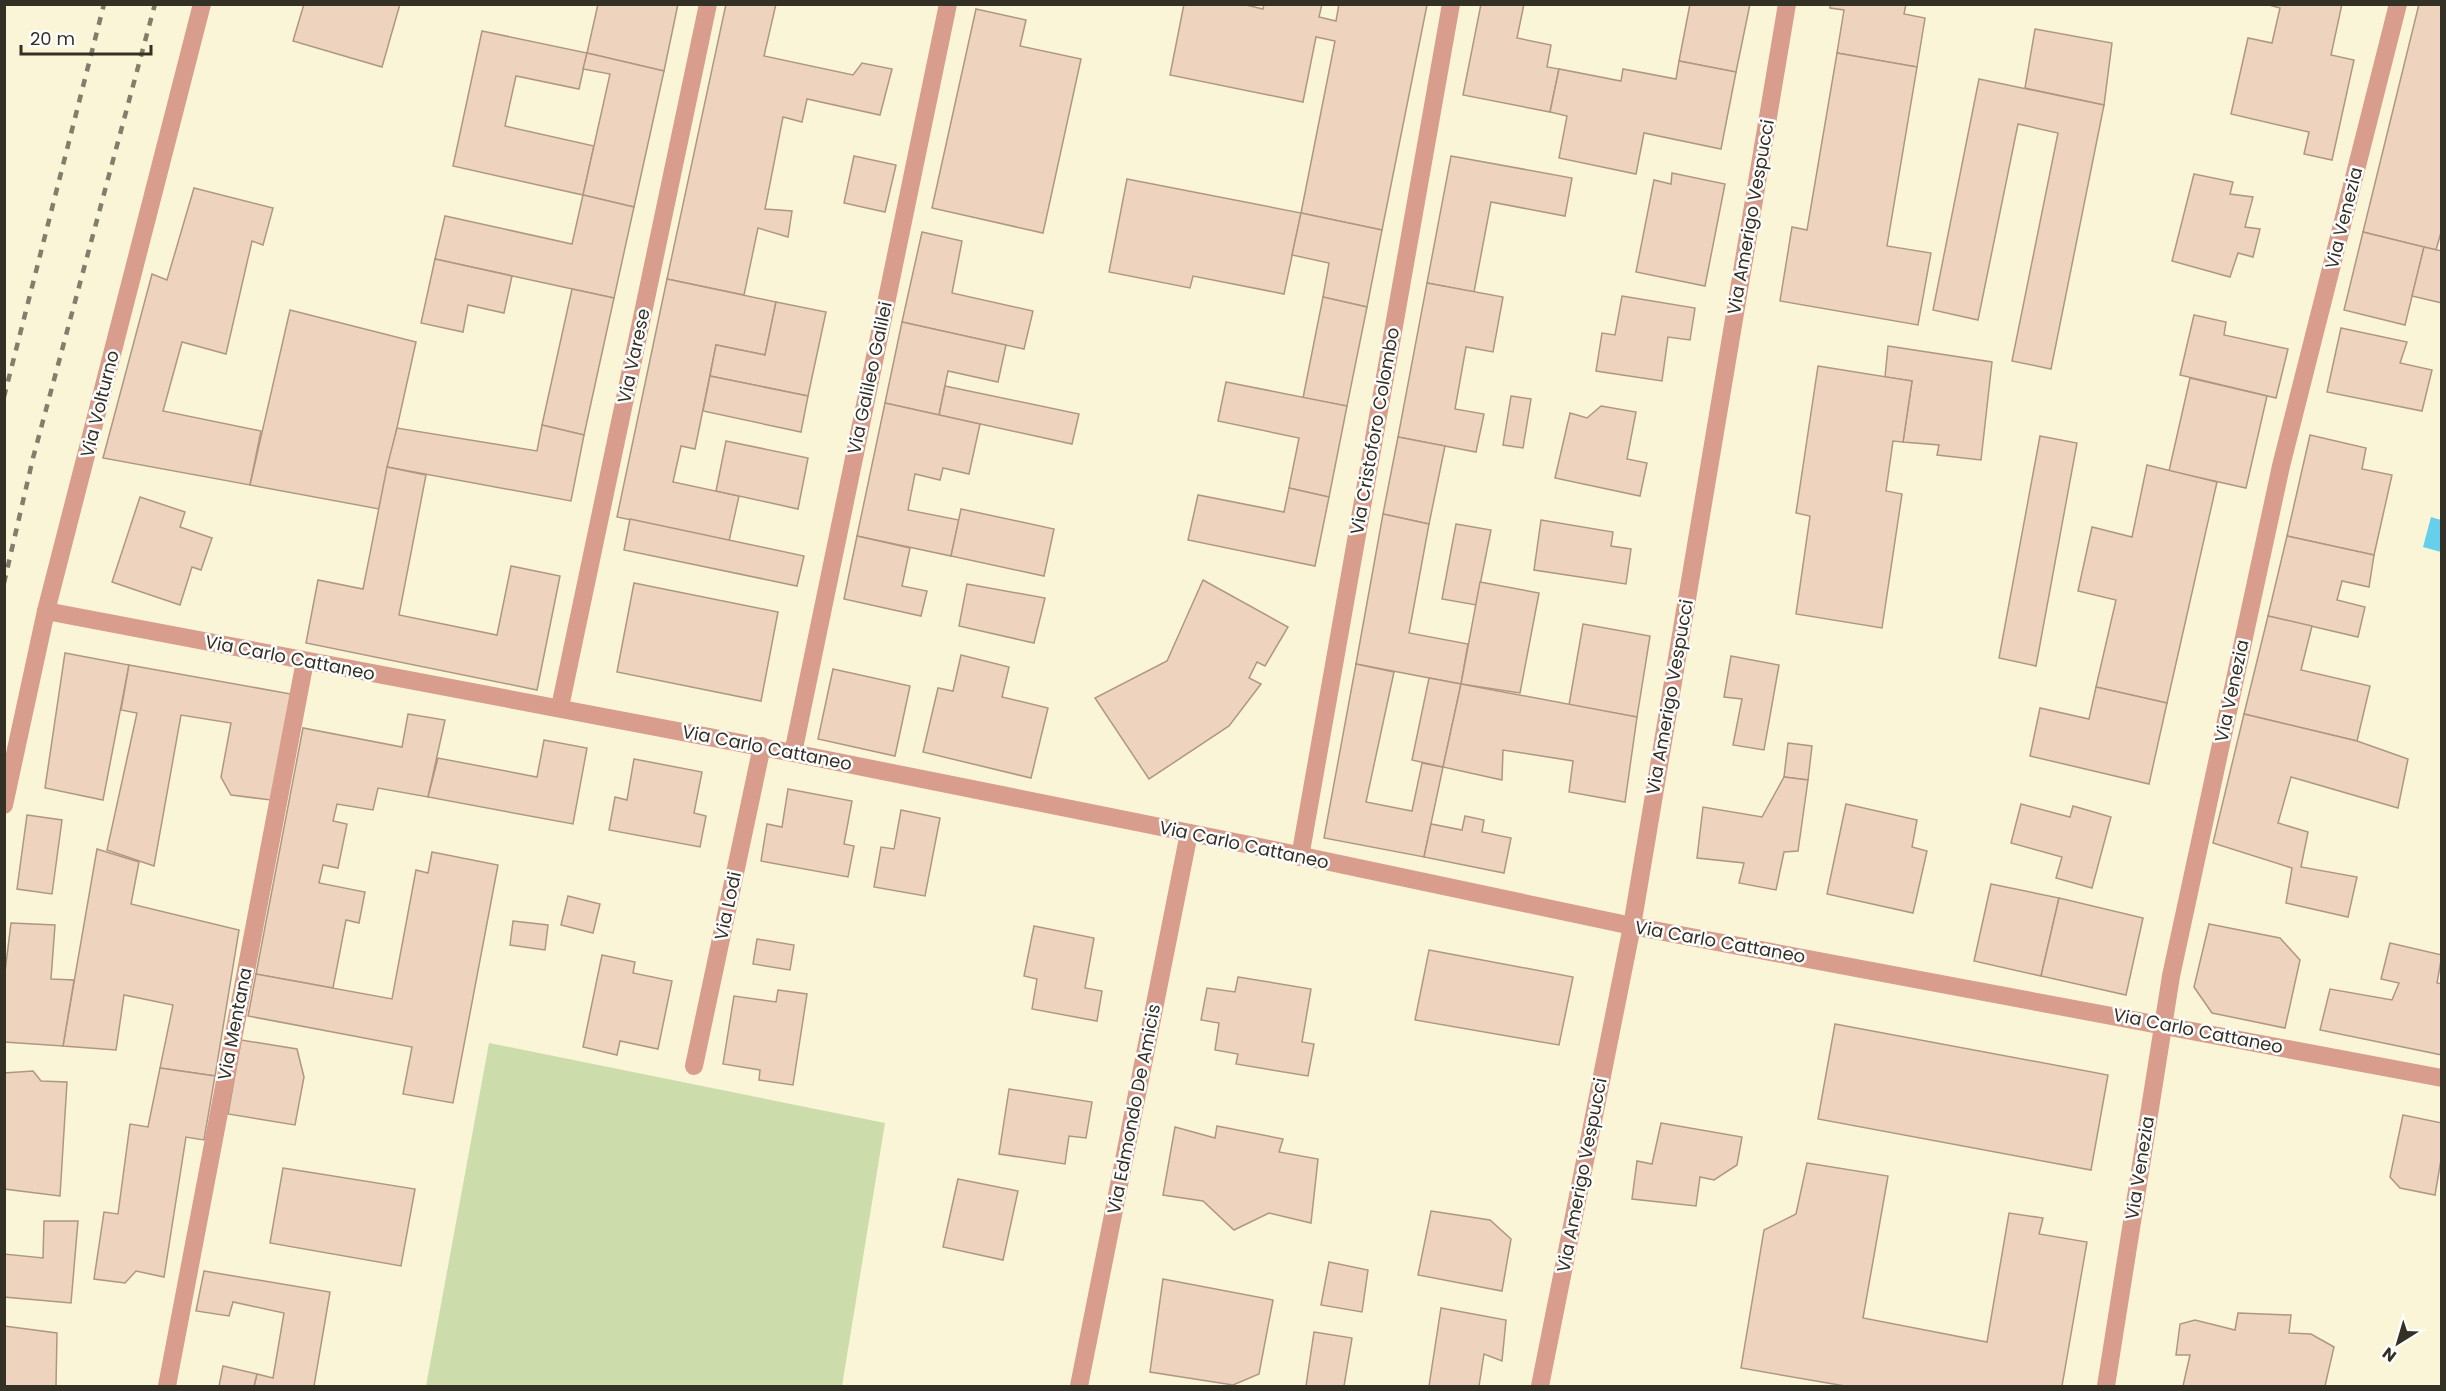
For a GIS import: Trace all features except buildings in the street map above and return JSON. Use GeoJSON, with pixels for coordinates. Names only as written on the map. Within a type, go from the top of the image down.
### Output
{"type":"FeatureCollection","features":[{"type":"Feature","properties":{"kind":"street","name":"Via Volturno"},"geometry":{"type":"LineString","coordinates":[[4,805],[46,611],[202,4]]}},
{"type":"Feature","properties":{"kind":"street","name":"Via Varese"},"geometry":{"type":"LineString","coordinates":[[560,707],[708,4]]}},
{"type":"Feature","properties":{"kind":"street","name":"Via Galileo Galilei"},"geometry":{"type":"LineString","coordinates":[[793,753],[948,4]]}},
{"type":"Feature","properties":{"kind":"street","name":"Via Cristoforo Colombo"},"geometry":{"type":"LineString","coordinates":[[1300,857],[1451,4]]}},
{"type":"Feature","properties":{"kind":"street","name":"Via Amerigo Vespucci"},"geometry":{"type":"LineString","coordinates":[[1540,1386],[1632,926],[1786,4]]}},
{"type":"Feature","properties":{"kind":"street","name":"Via Venezia"},"geometry":{"type":"LineString","coordinates":[[2106,1386],[2162,1025],[2281,466],[2398,4]]}},
{"type":"Feature","properties":{"kind":"street","name":"Via Carlo Cattaneo"},"geometry":{"type":"LineString","coordinates":[[46,611],[762,746],[1632,926],[2442,1078]]}},
{"type":"Feature","properties":{"kind":"street","name":"Via Mentana"},"geometry":{"type":"LineString","coordinates":[[167,1386],[305,661]]}},
{"type":"Feature","properties":{"kind":"street","name":"Via Lodi"},"geometry":{"type":"LineString","coordinates":[[694,1066],[762,746]]}},
{"type":"Feature","properties":{"kind":"street","name":"Via Edmondo De Amicis"},"geometry":{"type":"LineString","coordinates":[[1079,1386],[1189,833]]}},
{"type":"Feature","properties":{"kind":"green space"},"geometry":{"type":"Polygon","coordinates":[[[489,1043],[885,1123],[842,1386],[426,1386],[489,1043]]]}},
{"type":"Feature","properties":{"kind":"water"},"geometry":{"type":"Polygon","coordinates":[[[2431,517],[2441,520],[2441,552],[2423,547],[2431,517]]]}},
{"type":"Feature","properties":{"kind":"railway"},"geometry":{"type":"LineString","coordinates":[[4,397],[104,4]]}},
{"type":"Feature","properties":{"kind":"railway"},"geometry":{"type":"LineString","coordinates":[[4,583],[33,458],[155,4]]}}]}
